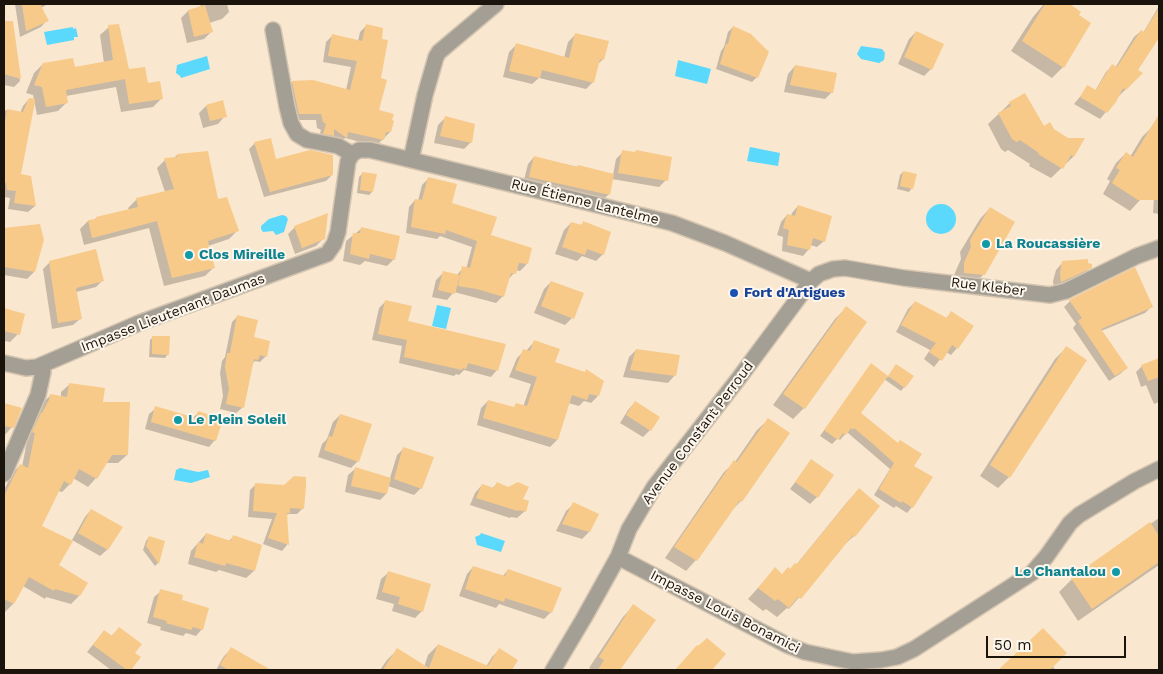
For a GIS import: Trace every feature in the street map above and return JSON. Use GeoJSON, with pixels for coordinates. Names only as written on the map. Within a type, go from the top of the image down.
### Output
{"type":"FeatureCollection","features":[{"type":"Feature","properties":{"kind":"street"},"geometry":{"type":"LineString","coordinates":[[411,160],[425,95],[436,57],[439,52],[496,4]]}},
{"type":"Feature","properties":{"kind":"street"},"geometry":{"type":"LineString","coordinates":[[273,30],[291,123],[297,134],[307,140],[338,146],[352,154]]}},
{"type":"Feature","properties":{"kind":"street","name":"Rue Étienne Lantelme"},"geometry":{"type":"LineString","coordinates":[[352,154],[358,150],[370,150],[672,223],[725,243],[812,281]]}},
{"type":"Feature","properties":{"kind":"street","name":"Impasse Lieutenant Daumas"},"geometry":{"type":"LineString","coordinates":[[4,363],[26,368],[42,365],[151,319],[327,254],[332,250],[337,238],[348,161],[352,154]]}},
{"type":"Feature","properties":{"kind":"street","name":"Rue Kleber"},"geometry":{"type":"LineString","coordinates":[[812,281],[826,271],[845,268],[904,278],[1050,295],[1059,294],[1138,256],[1159,248]]}},
{"type":"Feature","properties":{"kind":"street","name":"Avenue Constant Perroud"},"geometry":{"type":"LineString","coordinates":[[552,670],[618,557],[629,529],[654,486],[812,281]]}},
{"type":"Feature","properties":{"kind":"street"},"geometry":{"type":"LineString","coordinates":[[4,474],[38,395],[43,372],[42,365]]}},
{"type":"Feature","properties":{"kind":"street","name":"Impasse Louis Bonamici"},"geometry":{"type":"LineString","coordinates":[[618,557],[779,641],[804,652],[853,662],[881,660],[897,657],[914,649],[1032,573],[1070,523],[1079,515],[1135,481],[1159,469]]}},
{"type":"Feature","properties":{"kind":"water"},"geometry":{"type":"Polygon","coordinates":[[[73,27],[73,29],[76,28],[78,37],[74,37],[74,40],[47,45],[44,32],[73,27]]]}},
{"type":"Feature","properties":{"kind":"water"},"geometry":{"type":"Polygon","coordinates":[[[861,46],[882,49],[885,53],[884,60],[879,63],[861,59],[857,54],[861,46]]]}},
{"type":"Feature","properties":{"kind":"water"},"geometry":{"type":"Polygon","coordinates":[[[207,56],[210,69],[181,78],[176,73],[177,65],[207,56]]]}},
{"type":"Feature","properties":{"kind":"water"},"geometry":{"type":"Polygon","coordinates":[[[678,60],[711,69],[707,84],[675,76],[678,60]]]}},
{"type":"Feature","properties":{"kind":"water"},"geometry":{"type":"Polygon","coordinates":[[[750,147],[780,153],[778,166],[747,161],[750,147]]]}},
{"type":"Feature","properties":{"kind":"water"},"geometry":{"type":"Polygon","coordinates":[[[941,204],[952,208],[956,219],[952,230],[941,234],[930,230],[926,219],[930,208],[941,204]]]}},
{"type":"Feature","properties":{"kind":"water"},"geometry":{"type":"Polygon","coordinates":[[[282,215],[288,219],[284,232],[276,235],[273,231],[263,232],[261,226],[269,219],[282,215]]]}},
{"type":"Feature","properties":{"kind":"water"},"geometry":{"type":"Polygon","coordinates":[[[437,305],[451,308],[446,329],[432,326],[437,305]]]}},
{"type":"Feature","properties":{"kind":"water"},"geometry":{"type":"Polygon","coordinates":[[[180,468],[198,472],[208,470],[210,477],[191,483],[174,480],[176,470],[180,468]]]}},
{"type":"Feature","properties":{"kind":"water"},"geometry":{"type":"Polygon","coordinates":[[[481,533],[505,541],[501,552],[477,545],[475,537],[481,533]]]}},
{"type":"Feature","properties":{"kind":"building"},"geometry":{"type":"Polygon","coordinates":[[[22,4],[40,4],[49,21],[26,31],[22,4]]]}},
{"type":"Feature","properties":{"kind":"building"},"geometry":{"type":"Polygon","coordinates":[[[1045,4],[1070,4],[1081,12],[1079,15],[1091,23],[1064,68],[1022,41],[1045,4]]]}},
{"type":"Feature","properties":{"kind":"building"},"geometry":{"type":"Polygon","coordinates":[[[205,5],[213,32],[194,37],[188,10],[205,5]]]}},
{"type":"Feature","properties":{"kind":"building"},"geometry":{"type":"Polygon","coordinates":[[[1159,8],[1159,38],[1138,70],[1143,73],[1126,90],[1123,88],[1116,102],[1107,113],[1080,97],[1087,85],[1096,90],[1112,64],[1117,67],[1141,30],[1144,32],[1159,8]]]}},
{"type":"Feature","properties":{"kind":"building"},"geometry":{"type":"Polygon","coordinates":[[[4,21],[13,21],[21,79],[4,74],[4,21]]]}},
{"type":"Feature","properties":{"kind":"building"},"geometry":{"type":"Polygon","coordinates":[[[119,24],[129,69],[145,67],[148,83],[160,81],[163,99],[129,104],[125,79],[66,90],[68,103],[46,107],[42,87],[34,85],[43,63],[73,58],[75,67],[113,60],[108,25],[119,24]]]}},
{"type":"Feature","properties":{"kind":"building"},"geometry":{"type":"Polygon","coordinates":[[[366,24],[383,28],[382,39],[388,40],[381,78],[387,80],[379,110],[394,114],[391,132],[386,132],[384,140],[348,132],[347,138],[334,129],[334,136],[323,134],[326,124],[323,122],[321,114],[299,114],[292,81],[313,80],[350,90],[357,61],[328,56],[332,34],[362,41],[366,24]]]}},
{"type":"Feature","properties":{"kind":"building"},"geometry":{"type":"Polygon","coordinates":[[[733,26],[751,34],[769,52],[758,78],[720,64],[733,26]]]}},
{"type":"Feature","properties":{"kind":"building"},"geometry":{"type":"Polygon","coordinates":[[[916,31],[944,44],[932,70],[904,57],[916,31]]]}},
{"type":"Feature","properties":{"kind":"building"},"geometry":{"type":"Polygon","coordinates":[[[575,33],[609,41],[604,60],[600,59],[594,83],[542,70],[540,78],[509,71],[516,43],[569,58],[575,33]]]}},
{"type":"Feature","properties":{"kind":"building"},"geometry":{"type":"Polygon","coordinates":[[[795,65],[837,73],[833,93],[790,85],[795,65]]]}},
{"type":"Feature","properties":{"kind":"building"},"geometry":{"type":"Polygon","coordinates":[[[1025,93],[1044,126],[1050,122],[1054,129],[1068,138],[1085,138],[1074,157],[1071,155],[1063,169],[1038,154],[1020,140],[1017,142],[1012,139],[998,113],[1011,106],[1009,102],[1025,93]]]}},
{"type":"Feature","properties":{"kind":"building"},"geometry":{"type":"Polygon","coordinates":[[[29,98],[35,99],[35,102],[21,174],[31,176],[36,206],[14,203],[16,191],[7,190],[6,183],[4,183],[4,130],[7,109],[23,112],[29,98]]]}},
{"type":"Feature","properties":{"kind":"building"},"geometry":{"type":"Polygon","coordinates":[[[223,100],[227,117],[210,121],[206,105],[223,100]]]}},
{"type":"Feature","properties":{"kind":"building"},"geometry":{"type":"Polygon","coordinates":[[[1159,114],[1159,200],[1138,200],[1112,183],[1120,170],[1116,168],[1126,152],[1133,157],[1159,114]]]}},
{"type":"Feature","properties":{"kind":"building"},"geometry":{"type":"Polygon","coordinates":[[[445,116],[475,124],[472,143],[440,136],[445,116]]]}},
{"type":"Feature","properties":{"kind":"building"},"geometry":{"type":"Polygon","coordinates":[[[271,138],[276,159],[310,150],[333,155],[333,175],[270,192],[254,142],[271,138]]]}},
{"type":"Feature","properties":{"kind":"building"},"geometry":{"type":"Polygon","coordinates":[[[622,150],[635,152],[636,150],[672,157],[668,181],[618,173],[622,150]]]}},
{"type":"Feature","properties":{"kind":"building"},"geometry":{"type":"Polygon","coordinates":[[[208,151],[218,199],[227,197],[239,231],[208,241],[215,268],[172,278],[157,221],[92,238],[88,220],[138,207],[136,198],[174,189],[164,158],[177,157],[177,154],[208,151]]]}},
{"type":"Feature","properties":{"kind":"building"},"geometry":{"type":"Polygon","coordinates":[[[534,156],[614,174],[610,195],[529,177],[534,156]]]}},
{"type":"Feature","properties":{"kind":"building"},"geometry":{"type":"Polygon","coordinates":[[[903,171],[917,174],[913,189],[900,186],[903,171]]]}},
{"type":"Feature","properties":{"kind":"building"},"geometry":{"type":"Polygon","coordinates":[[[362,172],[377,174],[373,192],[360,190],[362,172]]]}},
{"type":"Feature","properties":{"kind":"building"},"geometry":{"type":"Polygon","coordinates":[[[428,177],[457,184],[452,203],[497,217],[491,235],[532,248],[528,264],[519,263],[516,274],[511,273],[504,297],[477,289],[458,286],[462,266],[470,268],[477,241],[446,230],[445,234],[411,227],[415,199],[422,200],[428,177]]]}},
{"type":"Feature","properties":{"kind":"building"},"geometry":{"type":"Polygon","coordinates":[[[798,205],[832,216],[825,242],[813,238],[810,250],[787,245],[789,230],[783,228],[787,214],[795,216],[798,205]]]}},
{"type":"Feature","properties":{"kind":"building","name":"La Roucassière"},"geometry":{"type":"Polygon","coordinates":[[[990,207],[1015,222],[985,275],[964,273],[964,263],[971,247],[970,240],[990,207]]]}},
{"type":"Feature","properties":{"kind":"building"},"geometry":{"type":"Polygon","coordinates":[[[328,213],[325,239],[302,248],[294,226],[328,213]]]}},
{"type":"Feature","properties":{"kind":"building"},"geometry":{"type":"Polygon","coordinates":[[[583,221],[611,232],[604,255],[587,249],[585,255],[562,247],[571,222],[582,225],[583,221]]]}},
{"type":"Feature","properties":{"kind":"building"},"geometry":{"type":"Polygon","coordinates":[[[40,224],[44,240],[35,272],[4,267],[4,228],[40,224]]]}},
{"type":"Feature","properties":{"kind":"building"},"geometry":{"type":"Polygon","coordinates":[[[361,227],[400,236],[395,260],[370,254],[369,259],[350,254],[353,233],[360,233],[361,227]]]}},
{"type":"Feature","properties":{"kind":"building"},"geometry":{"type":"Polygon","coordinates":[[[96,249],[104,281],[76,288],[82,319],[58,323],[49,261],[96,249]]]}},
{"type":"Feature","properties":{"kind":"building"},"geometry":{"type":"Polygon","coordinates":[[[1088,259],[1088,263],[1092,264],[1092,268],[1061,282],[1062,261],[1088,259]]]}},
{"type":"Feature","properties":{"kind":"building"},"geometry":{"type":"Polygon","coordinates":[[[1135,267],[1153,307],[1101,329],[1128,368],[1115,376],[1078,321],[1082,318],[1069,300],[1135,267]]]}},
{"type":"Feature","properties":{"kind":"building"},"geometry":{"type":"Polygon","coordinates":[[[443,271],[460,275],[455,294],[438,290],[443,271]]]}},
{"type":"Feature","properties":{"kind":"building"},"geometry":{"type":"Polygon","coordinates":[[[551,281],[584,293],[574,319],[541,306],[551,281]]]}},
{"type":"Feature","properties":{"kind":"building"},"geometry":{"type":"Polygon","coordinates":[[[385,300],[412,306],[408,321],[506,344],[498,371],[468,363],[466,369],[462,368],[462,370],[404,357],[407,340],[378,334],[385,300]]]}},
{"type":"Feature","properties":{"kind":"building"},"geometry":{"type":"Polygon","coordinates":[[[915,301],[947,318],[951,311],[974,326],[958,349],[952,345],[942,361],[929,352],[936,343],[901,325],[915,301]]]}},
{"type":"Feature","properties":{"kind":"building"},"geometry":{"type":"Polygon","coordinates":[[[846,306],[867,322],[805,409],[783,394],[846,306]]]}},
{"type":"Feature","properties":{"kind":"building"},"geometry":{"type":"Polygon","coordinates":[[[4,308],[25,314],[20,335],[4,331],[4,308]]]}},
{"type":"Feature","properties":{"kind":"building"},"geometry":{"type":"Polygon","coordinates":[[[237,315],[258,320],[254,337],[270,341],[267,357],[260,355],[258,360],[254,359],[244,408],[226,404],[229,389],[225,367],[227,353],[230,353],[237,315]]]}},
{"type":"Feature","properties":{"kind":"building"},"geometry":{"type":"Polygon","coordinates":[[[152,336],[170,336],[169,355],[152,354],[152,336]]]}},
{"type":"Feature","properties":{"kind":"building"},"geometry":{"type":"Polygon","coordinates":[[[534,340],[560,349],[555,362],[585,372],[586,369],[604,381],[599,396],[589,394],[587,400],[572,395],[558,440],[483,418],[488,400],[514,407],[516,403],[527,406],[537,377],[515,370],[523,349],[530,351],[534,340]]]}},
{"type":"Feature","properties":{"kind":"building"},"geometry":{"type":"Polygon","coordinates":[[[1066,346],[1087,360],[1010,478],[990,465],[1066,346]]]}},
{"type":"Feature","properties":{"kind":"building"},"geometry":{"type":"Polygon","coordinates":[[[636,349],[680,355],[676,376],[630,370],[636,349]]]}},
{"type":"Feature","properties":{"kind":"building"},"geometry":{"type":"Polygon","coordinates":[[[1159,358],[1159,377],[1148,381],[1141,365],[1159,358]]]}},
{"type":"Feature","properties":{"kind":"building"},"geometry":{"type":"Polygon","coordinates":[[[871,363],[888,376],[861,413],[898,443],[900,440],[922,454],[914,466],[933,477],[913,508],[879,489],[894,463],[872,443],[854,428],[853,430],[851,428],[846,435],[843,433],[838,440],[824,430],[871,363]]]}},
{"type":"Feature","properties":{"kind":"building"},"geometry":{"type":"Polygon","coordinates":[[[896,364],[914,376],[905,388],[888,376],[896,364]]]}},
{"type":"Feature","properties":{"kind":"building"},"geometry":{"type":"Polygon","coordinates":[[[69,383],[105,388],[103,402],[130,402],[128,455],[112,455],[97,479],[79,469],[71,485],[64,481],[42,526],[73,541],[59,565],[88,583],[80,596],[55,589],[54,591],[29,577],[14,604],[4,599],[4,496],[20,464],[28,468],[35,433],[32,432],[49,400],[50,394],[67,397],[69,383]]]}},
{"type":"Feature","properties":{"kind":"building"},"geometry":{"type":"Polygon","coordinates":[[[635,401],[660,417],[651,431],[626,415],[635,401]]]}},
{"type":"Feature","properties":{"kind":"building"},"geometry":{"type":"Polygon","coordinates":[[[4,403],[22,408],[14,428],[4,426],[4,403]]]}},
{"type":"Feature","properties":{"kind":"building","name":"Le Plein Soleil"},"geometry":{"type":"Polygon","coordinates":[[[155,406],[196,418],[198,411],[223,419],[216,441],[151,422],[155,406]]]}},
{"type":"Feature","properties":{"kind":"building"},"geometry":{"type":"Polygon","coordinates":[[[340,414],[372,424],[359,462],[324,450],[329,436],[332,437],[340,414]]]}},
{"type":"Feature","properties":{"kind":"building"},"geometry":{"type":"Polygon","coordinates":[[[768,418],[790,433],[742,502],[740,500],[697,561],[674,547],[734,460],[737,462],[768,418]]]}},
{"type":"Feature","properties":{"kind":"building"},"geometry":{"type":"Polygon","coordinates":[[[403,447],[434,457],[422,489],[394,479],[403,447]]]}},
{"type":"Feature","properties":{"kind":"building"},"geometry":{"type":"Polygon","coordinates":[[[811,459],[834,475],[818,498],[795,482],[811,459]]]}},
{"type":"Feature","properties":{"kind":"building"},"geometry":{"type":"Polygon","coordinates":[[[355,467],[391,478],[387,494],[351,486],[355,467]]]}},
{"type":"Feature","properties":{"kind":"building"},"geometry":{"type":"Polygon","coordinates":[[[294,476],[306,477],[306,487],[304,509],[290,508],[290,513],[287,513],[289,545],[268,538],[277,513],[253,511],[255,483],[284,485],[294,476]]]}},
{"type":"Feature","properties":{"kind":"building"},"geometry":{"type":"Polygon","coordinates":[[[497,482],[508,487],[518,482],[529,487],[523,499],[529,501],[526,512],[476,498],[482,484],[494,488],[497,482]]]}},
{"type":"Feature","properties":{"kind":"building"},"geometry":{"type":"Polygon","coordinates":[[[859,488],[880,506],[855,537],[853,535],[801,599],[798,597],[789,608],[778,599],[775,601],[758,588],[775,567],[782,574],[788,567],[790,569],[795,563],[797,564],[859,488]]]}},
{"type":"Feature","properties":{"kind":"building"},"geometry":{"type":"Polygon","coordinates":[[[573,502],[599,514],[590,532],[562,524],[573,502]]]}},
{"type":"Feature","properties":{"kind":"building"},"geometry":{"type":"Polygon","coordinates":[[[91,509],[123,527],[108,550],[78,533],[91,509]]]}},
{"type":"Feature","properties":{"kind":"building","name":"Le Chantalou"},"geometry":{"type":"Polygon","coordinates":[[[1150,522],[1159,536],[1159,562],[1092,609],[1071,578],[1150,522]]]}},
{"type":"Feature","properties":{"kind":"building"},"geometry":{"type":"Polygon","coordinates":[[[206,533],[231,541],[233,535],[262,545],[255,571],[226,563],[225,566],[194,557],[198,542],[203,544],[206,533]]]}},
{"type":"Feature","properties":{"kind":"building"},"geometry":{"type":"Polygon","coordinates":[[[149,536],[165,541],[159,564],[146,546],[149,536]]]}},
{"type":"Feature","properties":{"kind":"building"},"geometry":{"type":"Polygon","coordinates":[[[473,566],[505,576],[508,569],[562,588],[552,613],[505,598],[504,602],[465,589],[473,566]]]}},
{"type":"Feature","properties":{"kind":"building"},"geometry":{"type":"Polygon","coordinates":[[[388,571],[431,584],[423,612],[398,604],[400,597],[382,592],[388,571]]]}},
{"type":"Feature","properties":{"kind":"building"},"geometry":{"type":"Polygon","coordinates":[[[160,589],[183,595],[182,600],[209,608],[203,630],[193,627],[191,630],[153,617],[160,589]]]}},
{"type":"Feature","properties":{"kind":"building"},"geometry":{"type":"Polygon","coordinates":[[[633,604],[656,620],[620,670],[598,670],[604,660],[599,657],[633,604]]]}},
{"type":"Feature","properties":{"kind":"building"},"geometry":{"type":"Polygon","coordinates":[[[119,627],[142,644],[135,653],[141,657],[131,670],[127,670],[93,645],[104,630],[112,636],[119,627]]]}},
{"type":"Feature","properties":{"kind":"building"},"geometry":{"type":"Polygon","coordinates":[[[1043,628],[1067,653],[1050,670],[998,670],[1043,628]]]}},
{"type":"Feature","properties":{"kind":"building"},"geometry":{"type":"Polygon","coordinates":[[[707,638],[726,654],[712,670],[675,670],[697,645],[707,638]]]}},
{"type":"Feature","properties":{"kind":"building"},"geometry":{"type":"Polygon","coordinates":[[[438,644],[488,666],[499,648],[518,660],[512,670],[383,670],[397,648],[429,668],[438,644]]]}},
{"type":"Feature","properties":{"kind":"building"},"geometry":{"type":"Polygon","coordinates":[[[231,647],[271,670],[229,670],[220,665],[231,647]]]}},
{"type":"Feature","properties":{"kind":"place","name":"La Roucassière"},"geometry":{"type":"Point","coordinates":[986,244]}},
{"type":"Feature","properties":{"kind":"place","name":"Clos Mireille"},"geometry":{"type":"Point","coordinates":[189,255]}},
{"type":"Feature","properties":{"kind":"place","name":"Fort d'Artigues"},"geometry":{"type":"Point","coordinates":[734,293]}},
{"type":"Feature","properties":{"kind":"place","name":"Le Plein Soleil"},"geometry":{"type":"Point","coordinates":[178,420]}},
{"type":"Feature","properties":{"kind":"place","name":"Le Chantalou"},"geometry":{"type":"Point","coordinates":[1116,572]}}]}
